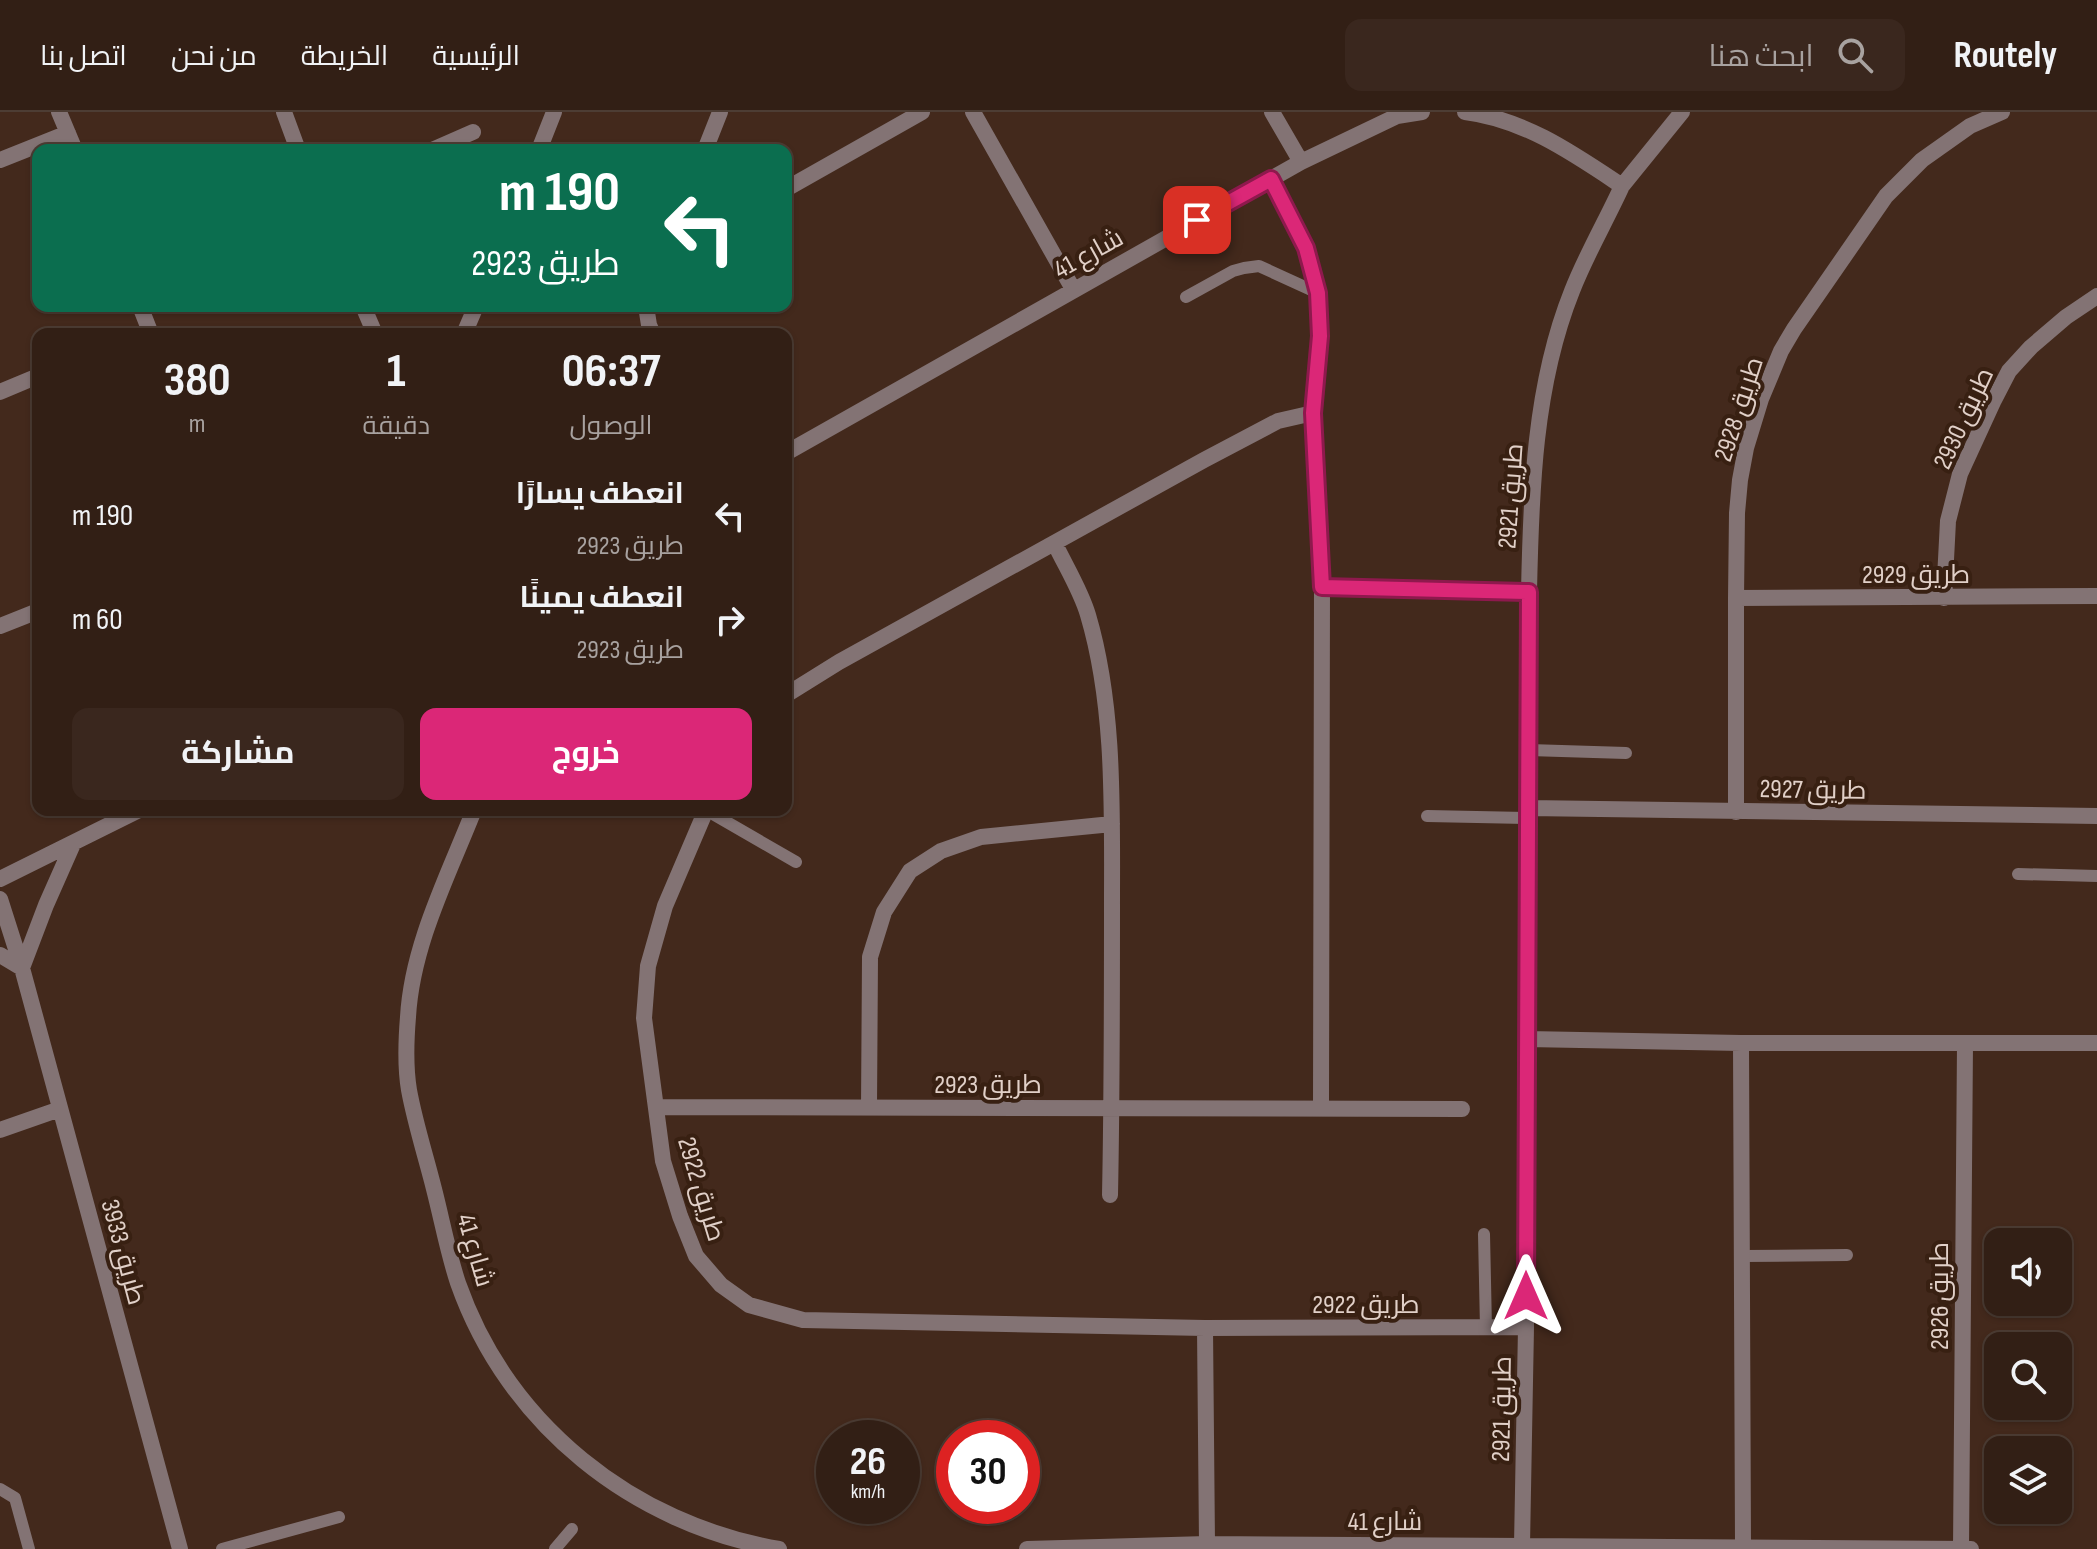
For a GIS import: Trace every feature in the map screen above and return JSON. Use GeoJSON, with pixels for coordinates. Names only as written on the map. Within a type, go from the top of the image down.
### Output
{"type":"FeatureCollection","features":[{"type":"Feature","properties":{"kind":"street"},"geometry":{"type":"LineString","coordinates":[[59,112],[73,144]]}},
{"type":"Feature","properties":{"kind":"street"},"geometry":{"type":"LineString","coordinates":[[284,112],[296,144]]}},
{"type":"Feature","properties":{"kind":"street"},"geometry":{"type":"LineString","coordinates":[[541,144],[554,112]]}},
{"type":"Feature","properties":{"kind":"street"},"geometry":{"type":"LineString","coordinates":[[707,144],[720,112]]}},
{"type":"Feature","properties":{"kind":"street"},"geometry":{"type":"LineString","coordinates":[[792,186],[922,112]]}},
{"type":"Feature","properties":{"kind":"street"},"geometry":{"type":"LineString","coordinates":[[973,112],[1073,289]]}},
{"type":"Feature","properties":{"kind":"street"},"geometry":{"type":"LineString","coordinates":[[1272,112],[1301,162]]}},
{"type":"Feature","properties":{"kind":"street","name":"شارع 41"},"geometry":{"type":"LineString","coordinates":[[792,450],[1301,162],[1397,116],[1422,112]]}},
{"type":"Feature","properties":{"kind":"street"},"geometry":{"type":"LineString","coordinates":[[1465,112],[1508,121],[1566,149],[1622,186],[1682,112]]}},
{"type":"Feature","properties":{"kind":"street","name":"طريق 2928"},"geometry":{"type":"LineString","coordinates":[[1736,812],[1737,513],[1746,448],[1761,399],[1781,351],[1886,196],[1934,151],[1970,126],[2002,112]]}},
{"type":"Feature","properties":{"kind":"street"},"geometry":{"type":"LineString","coordinates":[[446,144],[473,132]]}},
{"type":"Feature","properties":{"kind":"street"},"geometry":{"type":"LineString","coordinates":[[40,144],[68,133]]}},
{"type":"Feature","properties":{"kind":"street"},"geometry":{"type":"LineString","coordinates":[[0,160],[32,147]]}},
{"type":"Feature","properties":{"kind":"street"},"geometry":{"type":"LineString","coordinates":[[1271,179],[1306,248],[1318,293],[1320,336],[1313,413],[1322,587],[1321,1108]]}},
{"type":"Feature","properties":{"kind":"street","name":"طريق 2921"},"geometry":{"type":"LineString","coordinates":[[1522,1545],[1529,592],[1534,472],[1551,360],[1572,292],[1622,186]]}},
{"type":"Feature","properties":{"kind":"street","name":"طريق 2930"},"geometry":{"type":"LineString","coordinates":[[1944,598],[1951,509],[1960,474],[1994,400],[2009,371],[2031,347],[2097,296]]}},
{"type":"Feature","properties":{"kind":"street"},"geometry":{"type":"LineString","coordinates":[[0,392],[32,379]]}},
{"type":"Feature","properties":{"kind":"street"},"geometry":{"type":"LineString","coordinates":[[792,691],[839,662],[1204,460],[1278,421],[1313,413]]}},
{"type":"Feature","properties":{"kind":"street"},"geometry":{"type":"LineString","coordinates":[[1055,544],[1087,612],[1107,720],[1112,824],[1110,1195]]}},
{"type":"Feature","properties":{"kind":"street"},"geometry":{"type":"LineString","coordinates":[[1322,587],[1529,592]]}},
{"type":"Feature","properties":{"kind":"street","name":"طريق 2929"},"geometry":{"type":"LineString","coordinates":[[1736,598],[2097,596]]}},
{"type":"Feature","properties":{"kind":"street"},"geometry":{"type":"LineString","coordinates":[[0,626],[32,613]]}},
{"type":"Feature","properties":{"kind":"street","name":"طريق 2927"},"geometry":{"type":"LineString","coordinates":[[1528,813],[2097,816]]}},
{"type":"Feature","properties":{"kind":"street"},"geometry":{"type":"LineString","coordinates":[[0,879],[127,816]]}},
{"type":"Feature","properties":{"kind":"street","name":"شارع 41"},"geometry":{"type":"LineString","coordinates":[[472,816],[424,938],[408,1014],[409,1089],[458,1283],[480,1332],[507,1379],[540,1421],[579,1458],[622,1490],[663,1513],[707,1531],[779,1549]]}},
{"type":"Feature","properties":{"kind":"street","name":"طريق 2922"},"geometry":{"type":"LineString","coordinates":[[703,816],[665,906],[648,966],[644,1018],[663,1161],[680,1216],[696,1256],[721,1285],[749,1305],[803,1320],[1205,1328],[1526,1327]]}},
{"type":"Feature","properties":{"kind":"street"},"geometry":{"type":"LineString","coordinates":[[869,1108],[870,957],[884,912],[910,871],[941,851],[981,837],[1112,824]]}},
{"type":"Feature","properties":{"kind":"street"},"geometry":{"type":"LineString","coordinates":[[0,955],[22,968],[73,844]]}},
{"type":"Feature","properties":{"kind":"street","name":"طريق 3933"},"geometry":{"type":"LineString","coordinates":[[0,899],[22,968],[180,1549]]}},
{"type":"Feature","properties":{"kind":"street"},"geometry":{"type":"LineString","coordinates":[[1527,1039],[1741,1043],[2097,1043]]}},
{"type":"Feature","properties":{"kind":"street"},"geometry":{"type":"LineString","coordinates":[[1741,1043],[1743,1547]]}},
{"type":"Feature","properties":{"kind":"street","name":"طريق 2926"},"geometry":{"type":"LineString","coordinates":[[1961,1549],[1965,1044]]}},
{"type":"Feature","properties":{"kind":"street","name":"طريق 2923"},"geometry":{"type":"LineString","coordinates":[[656,1107],[1462,1109]]}},
{"type":"Feature","properties":{"kind":"street"},"geometry":{"type":"LineString","coordinates":[[0,1130],[60,1109]]}},
{"type":"Feature","properties":{"kind":"street"},"geometry":{"type":"LineString","coordinates":[[1205,1328],[1207,1544]]}},
{"type":"Feature","properties":{"kind":"street","name":"شارع 41"},"geometry":{"type":"LineString","coordinates":[[1027,1549],[1207,1544],[1971,1549]]}},
{"type":"Feature","properties":{"kind":"lane"},"geometry":{"type":"LineString","coordinates":[[1186,297],[1233,271],[1259,266],[1318,293]]}},
{"type":"Feature","properties":{"kind":"lane"},"geometry":{"type":"LineString","coordinates":[[1529,750],[1626,753]]}},
{"type":"Feature","properties":{"kind":"lane"},"geometry":{"type":"LineString","coordinates":[[1427,816],[1528,813]]}},
{"type":"Feature","properties":{"kind":"lane"},"geometry":{"type":"LineString","coordinates":[[716,816],[796,862]]}},
{"type":"Feature","properties":{"kind":"lane"},"geometry":{"type":"LineString","coordinates":[[2018,874],[2097,876]]}},
{"type":"Feature","properties":{"kind":"lane"},"geometry":{"type":"LineString","coordinates":[[1484,1234],[1486,1328]]}},
{"type":"Feature","properties":{"kind":"lane"},"geometry":{"type":"LineString","coordinates":[[1743,1256],[1847,1255]]}},
{"type":"Feature","properties":{"kind":"lane"},"geometry":{"type":"LineString","coordinates":[[0,1489],[15,1498],[29,1549]]}},
{"type":"Feature","properties":{"kind":"lane"},"geometry":{"type":"LineString","coordinates":[[222,1549],[339,1517]]}},
{"type":"Feature","properties":{"kind":"lane"},"geometry":{"type":"LineString","coordinates":[[555,1549],[572,1529]]}},
{"type":"Feature","properties":{"kind":"route"},"geometry":{"type":"LineString","coordinates":[[1197,220],[1271,179],[1306,248],[1318,293],[1320,336],[1313,413],[1322,587],[1529,592],[1526,1296]]}}]}
